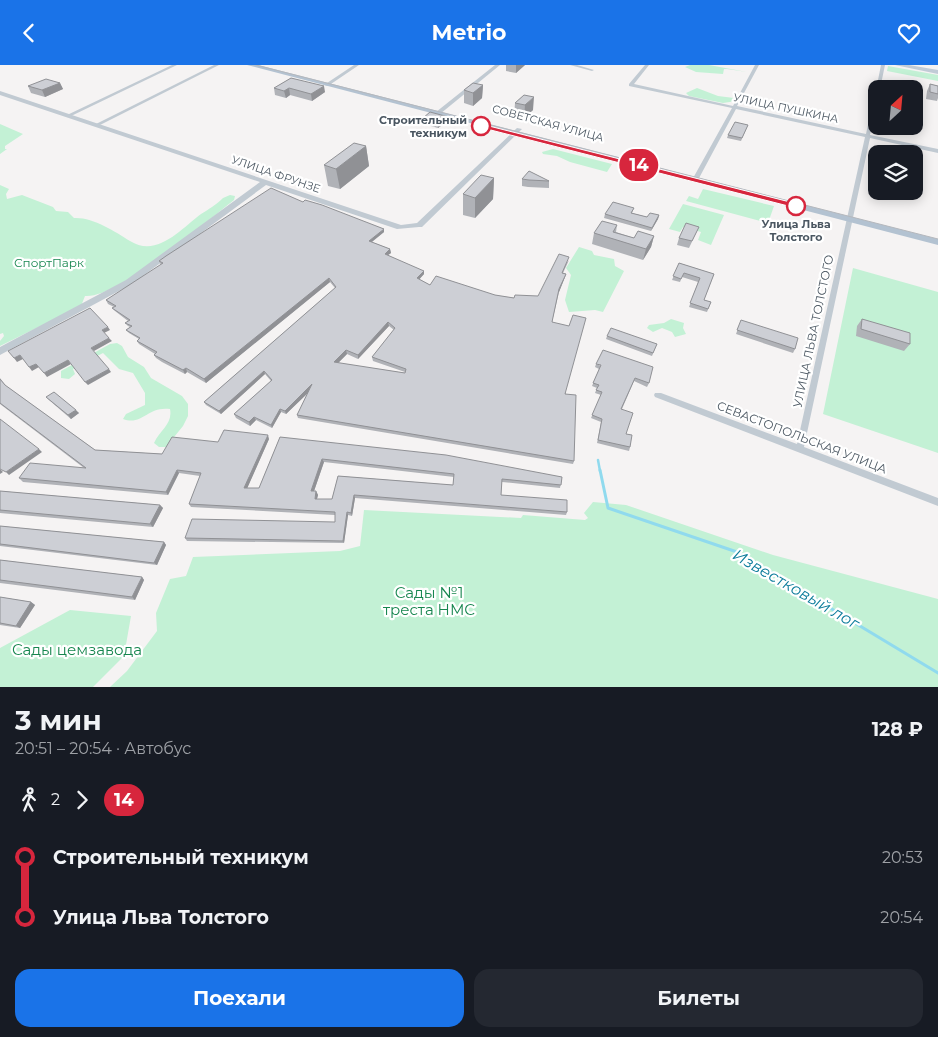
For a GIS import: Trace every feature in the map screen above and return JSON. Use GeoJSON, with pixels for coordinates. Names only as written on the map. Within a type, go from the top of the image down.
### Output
{"type":"FeatureCollection","features":[{"type":"Feature","properties":{"kind":"main road","name":"СОВЕТСКАЯ УЛИЦА"},"geometry":{"type":"LineString","coordinates":[[250,65],[329,83],[850,216],[938,235]]}},
{"type":"Feature","properties":{"kind":"main road","name":"СОВЕТСКАЯ УЛИЦА"},"geometry":{"type":"LineString","coordinates":[[268,65],[329,83]]}},
{"type":"Feature","properties":{"kind":"main road"},"geometry":{"type":"LineString","coordinates":[[898,65],[938,72]]}},
{"type":"Feature","properties":{"kind":"main road","name":"СОВЕТСКАЯ УЛИЦА"},"geometry":{"type":"LineString","coordinates":[[850,216],[938,242]]}},
{"type":"Feature","properties":{"kind":"street"},"geometry":{"type":"LineString","coordinates":[[67,116],[175,65]]}},
{"type":"Feature","properties":{"kind":"street"},"geometry":{"type":"LineString","coordinates":[[96,125],[217,65]]}},
{"type":"Feature","properties":{"kind":"street"},"geometry":{"type":"LineString","coordinates":[[329,83],[357,65]]}},
{"type":"Feature","properties":{"kind":"street"},"geometry":{"type":"LineString","coordinates":[[441,112],[498,65]]}},
{"type":"Feature","properties":{"kind":"street"},"geometry":{"type":"LineString","coordinates":[[572,65],[592,69]]}},
{"type":"Feature","properties":{"kind":"street","name":"УЛИЦА ПУШКИНА"},"geometry":{"type":"LineString","coordinates":[[647,65],[631,85],[938,151]]}},
{"type":"Feature","properties":{"kind":"street"},"geometry":{"type":"LineString","coordinates":[[696,177],[757,65]]}},
{"type":"Feature","properties":{"kind":"street"},"geometry":{"type":"LineString","coordinates":[[880,80],[883,65]]}},
{"type":"Feature","properties":{"kind":"street","name":"УЛИЦА ФРУНЗЕ"},"geometry":{"type":"LineString","coordinates":[[0,93],[400,227],[419,225],[517,131]]}},
{"type":"Feature","properties":{"kind":"street","name":"УЛИЦА ЛЬВА ТОЛСТОГО"},"geometry":{"type":"LineString","coordinates":[[800,448],[868,136]]}},
{"type":"Feature","properties":{"kind":"street"},"geometry":{"type":"LineString","coordinates":[[0,351],[130,282],[265,182]]}},
{"type":"Feature","properties":{"kind":"street","name":"СЕВАСТОПОЛЬСКАЯ УЛИЦА"},"geometry":{"type":"LineString","coordinates":[[658,395],[938,502]]}},
{"type":"Feature","properties":{"kind":"green space"},"geometry":{"type":"Polygon","coordinates":[[[690,65],[709,65],[747,72],[724,69],[723,74],[696,72],[685,67],[690,65]]]}},
{"type":"Feature","properties":{"kind":"green space"},"geometry":{"type":"Polygon","coordinates":[[[888,66],[938,75],[938,81],[887,71],[888,66]]]}},
{"type":"Feature","properties":{"kind":"green space"},"geometry":{"type":"Polygon","coordinates":[[[697,88],[718,96],[734,98],[736,101],[723,103],[689,96],[686,93],[697,88]]]}},
{"type":"Feature","properties":{"kind":"green space"},"geometry":{"type":"Polygon","coordinates":[[[0,124],[23,134],[5,146],[5,149],[7,149],[0,154],[0,124]]]}},
{"type":"Feature","properties":{"kind":"green space"},"geometry":{"type":"Polygon","coordinates":[[[553,149],[612,164],[607,172],[570,162],[557,156],[543,154],[542,152],[553,149]]]}},
{"type":"Feature","properties":{"kind":"green space","name":"СпортПарк"},"geometry":{"type":"Polygon","coordinates":[[[0,185],[9,189],[6,194],[7,199],[22,195],[53,207],[56,211],[68,212],[74,218],[96,222],[140,245],[150,246],[159,244],[177,234],[223,198],[230,195],[235,196],[234,200],[203,225],[139,273],[99,294],[85,296],[81,306],[0,346],[0,341],[4,336],[3,333],[0,334],[0,185]]]}},
{"type":"Feature","properties":{"kind":"green space"},"geometry":{"type":"Polygon","coordinates":[[[703,189],[774,206],[768,223],[686,201],[689,196],[698,199],[703,189]]]}},
{"type":"Feature","properties":{"kind":"green space"},"geometry":{"type":"Polygon","coordinates":[[[683,204],[724,215],[711,245],[698,240],[701,232],[683,227],[680,232],[669,229],[683,204]]]}},
{"type":"Feature","properties":{"kind":"green space"},"geometry":{"type":"Polygon","coordinates":[[[579,247],[592,251],[594,255],[614,259],[615,266],[624,271],[603,312],[595,310],[569,312],[565,300],[571,275],[566,268],[579,247]]]}},
{"type":"Feature","properties":{"kind":"green space"},"geometry":{"type":"Polygon","coordinates":[[[853,268],[938,292],[938,453],[823,414],[853,268]]]}},
{"type":"Feature","properties":{"kind":"green space"},"geometry":{"type":"Polygon","coordinates":[[[671,319],[684,323],[683,328],[686,334],[675,337],[672,332],[662,328],[653,332],[647,328],[649,325],[664,323],[671,319]]]}},
{"type":"Feature","properties":{"kind":"green space"},"geometry":{"type":"Polygon","coordinates":[[[117,343],[122,346],[128,357],[144,367],[151,378],[182,396],[188,404],[188,416],[183,426],[166,447],[159,447],[154,443],[170,419],[170,409],[156,410],[136,420],[123,419],[126,414],[145,405],[145,393],[133,373],[119,369],[103,353],[73,369],[75,374],[69,379],[61,378],[61,371],[110,344],[117,343]]]}},
{"type":"Feature","properties":{"kind":"green space","name":"Сады №1 треста НМС"},"geometry":{"type":"Polygon","coordinates":[[[593,502],[626,505],[773,555],[938,599],[938,687],[110,687],[127,671],[157,631],[156,613],[170,579],[186,576],[193,557],[340,551],[360,546],[364,510],[521,518],[523,515],[585,520],[588,518],[584,513],[593,502]]]}},
{"type":"Feature","properties":{"kind":"green space","name":"Сады цемзавода"},"geometry":{"type":"Polygon","coordinates":[[[70,610],[131,616],[124,656],[93,687],[0,687],[0,648],[70,610]]]}},
{"type":"Feature","properties":{"kind":"building"},"geometry":{"type":"Polygon","coordinates":[[[291,78],[324,86],[311,94],[289,88],[284,91],[274,88],[291,78]]]}},
{"type":"Feature","properties":{"kind":"building"},"geometry":{"type":"Polygon","coordinates":[[[46,79],[60,83],[42,90],[28,86],[46,79]]]}},
{"type":"Feature","properties":{"kind":"building"},"geometry":{"type":"Polygon","coordinates":[[[473,83],[483,85],[473,93],[464,90],[473,83]]]}},
{"type":"Feature","properties":{"kind":"building"},"geometry":{"type":"Polygon","coordinates":[[[930,84],[938,86],[938,94],[930,92],[930,84]]]}},
{"type":"Feature","properties":{"kind":"building"},"geometry":{"type":"Polygon","coordinates":[[[524,95],[534,97],[525,105],[515,103],[524,95]]]}},
{"type":"Feature","properties":{"kind":"building"},"geometry":{"type":"Polygon","coordinates":[[[430,112],[445,116],[438,122],[423,118],[430,112]]]}},
{"type":"Feature","properties":{"kind":"building"},"geometry":{"type":"Polygon","coordinates":[[[735,122],[748,125],[742,138],[728,135],[735,122]]]}},
{"type":"Feature","properties":{"kind":"building"},"geometry":{"type":"Polygon","coordinates":[[[354,143],[366,146],[336,169],[324,165],[354,143]]]}},
{"type":"Feature","properties":{"kind":"building"},"geometry":{"type":"Polygon","coordinates":[[[529,171],[549,181],[522,179],[529,171]]]}},
{"type":"Feature","properties":{"kind":"building"},"geometry":{"type":"Polygon","coordinates":[[[481,175],[494,178],[475,198],[463,194],[481,175]]]}},
{"type":"Feature","properties":{"kind":"building"},"geometry":{"type":"Polygon","coordinates":[[[271,188],[303,202],[305,200],[322,205],[384,229],[369,241],[390,249],[385,254],[424,271],[417,278],[430,285],[436,276],[495,295],[514,298],[515,295],[538,296],[559,254],[569,257],[562,273],[566,274],[559,289],[552,322],[569,326],[573,315],[586,318],[565,394],[576,395],[574,461],[297,415],[312,384],[285,411],[280,409],[271,425],[254,417],[249,422],[234,414],[272,380],[264,371],[219,411],[204,402],[336,287],[329,278],[204,379],[186,368],[183,370],[154,355],[157,352],[137,341],[140,338],[126,330],[132,326],[125,323],[130,320],[112,308],[116,306],[106,300],[163,263],[159,261],[271,188]],[[388,322],[358,355],[346,350],[334,362],[405,373],[406,369],[372,357],[395,328],[388,322]]]}},
{"type":"Feature","properties":{"kind":"building"},"geometry":{"type":"Polygon","coordinates":[[[613,202],[634,208],[631,213],[647,217],[650,213],[659,215],[652,228],[605,214],[613,202]]]}},
{"type":"Feature","properties":{"kind":"building"},"geometry":{"type":"Polygon","coordinates":[[[602,221],[617,225],[613,232],[634,238],[638,231],[654,236],[646,249],[594,233],[602,221]]]}},
{"type":"Feature","properties":{"kind":"building"},"geometry":{"type":"Polygon","coordinates":[[[686,223],[699,227],[692,241],[679,238],[686,223]]]}},
{"type":"Feature","properties":{"kind":"building"},"geometry":{"type":"Polygon","coordinates":[[[679,263],[714,274],[704,300],[711,302],[708,309],[690,303],[700,278],[684,273],[681,279],[673,276],[679,263]]]}},
{"type":"Feature","properties":{"kind":"building"},"geometry":{"type":"Polygon","coordinates":[[[90,308],[108,327],[102,330],[109,338],[91,348],[109,369],[85,382],[68,360],[44,373],[36,364],[29,367],[20,355],[14,358],[8,351],[90,308]]]}},
{"type":"Feature","properties":{"kind":"building"},"geometry":{"type":"Polygon","coordinates":[[[862,319],[910,333],[910,344],[861,329],[862,319]]]}},
{"type":"Feature","properties":{"kind":"building"},"geometry":{"type":"Polygon","coordinates":[[[741,320],[798,338],[795,349],[737,330],[741,320]]]}},
{"type":"Feature","properties":{"kind":"building"},"geometry":{"type":"Polygon","coordinates":[[[611,328],[657,344],[653,353],[607,336],[611,328]]]}},
{"type":"Feature","properties":{"kind":"building"},"geometry":{"type":"Polygon","coordinates":[[[603,350],[653,367],[649,383],[635,378],[621,409],[633,413],[626,434],[632,435],[630,447],[598,440],[602,419],[592,415],[602,392],[596,390],[599,385],[593,383],[601,365],[596,364],[603,350]]]}},
{"type":"Feature","properties":{"kind":"building"},"geometry":{"type":"Polygon","coordinates":[[[0,379],[5,385],[95,450],[162,454],[172,437],[218,442],[224,430],[268,435],[244,488],[259,488],[280,437],[446,455],[562,477],[561,485],[502,479],[501,495],[567,500],[567,512],[354,495],[351,513],[347,512],[343,541],[185,538],[192,519],[335,522],[335,512],[189,504],[201,473],[177,470],[166,492],[19,478],[30,463],[86,468],[0,403],[0,379]],[[322,459],[311,491],[316,491],[315,499],[332,499],[338,476],[453,485],[454,474],[322,459]]]}},
{"type":"Feature","properties":{"kind":"building"},"geometry":{"type":"Polygon","coordinates":[[[54,392],[76,410],[68,415],[46,397],[54,392]]]}},
{"type":"Feature","properties":{"kind":"building"},"geometry":{"type":"Polygon","coordinates":[[[0,419],[39,449],[6,472],[0,469],[0,419]]]}},
{"type":"Feature","properties":{"kind":"building"},"geometry":{"type":"Polygon","coordinates":[[[0,491],[160,505],[150,524],[0,510],[0,491]]]}},
{"type":"Feature","properties":{"kind":"building"},"geometry":{"type":"Polygon","coordinates":[[[0,526],[164,542],[154,563],[0,544],[0,526]]]}},
{"type":"Feature","properties":{"kind":"building"},"geometry":{"type":"Polygon","coordinates":[[[0,560],[142,577],[132,597],[0,580],[0,560]]]}},
{"type":"Feature","properties":{"kind":"building"},"geometry":{"type":"Polygon","coordinates":[[[0,597],[31,602],[16,626],[0,623],[0,597]]]}},
{"type":"Feature","properties":{"kind":"waterway","name":"Известковый лог"},"geometry":{"type":"LineString","coordinates":[[598,460],[600,471]]}},
{"type":"Feature","properties":{"kind":"waterway","name":"Известковый лог"},"geometry":{"type":"LineString","coordinates":[[600,470],[608,508],[737,552],[938,673]]}},
{"type":"Feature","properties":{"kind":"tram line"},"geometry":{"type":"LineString","coordinates":[[256,65],[938,239]]}},
{"type":"Feature","properties":{"kind":"bus line","name":"14"},"geometry":{"type":"LineString","coordinates":[[481,126],[796,206]]}},
{"type":"Feature","properties":{"kind":"place","name":"Строительный техникум"},"geometry":{"type":"Point","coordinates":[481,126]}},
{"type":"Feature","properties":{"kind":"place","name":"Улица Льва Толстого"},"geometry":{"type":"Point","coordinates":[796,206]}}]}
